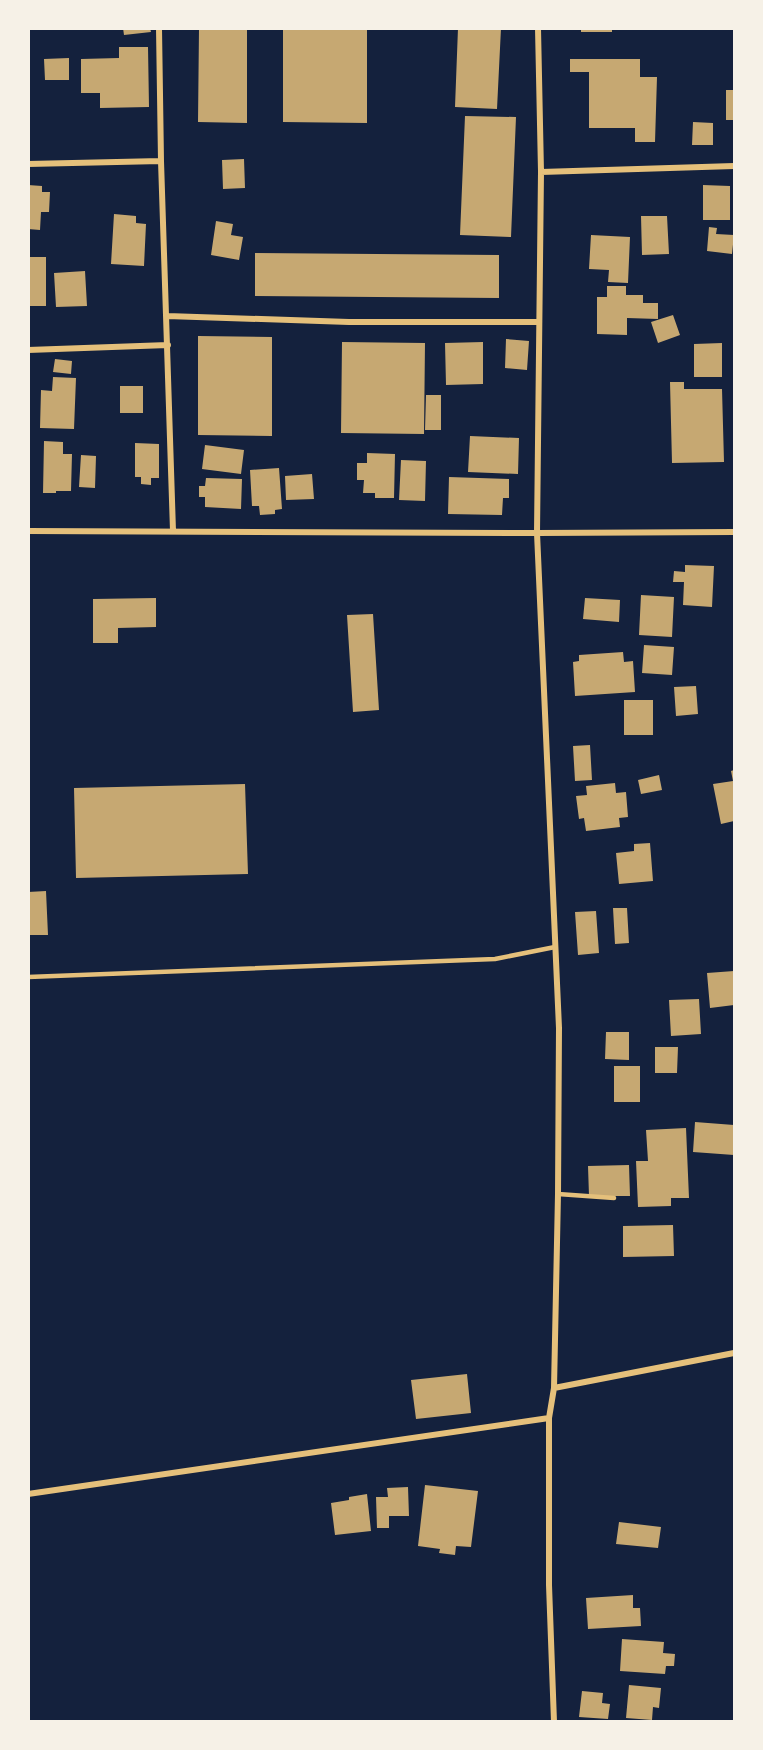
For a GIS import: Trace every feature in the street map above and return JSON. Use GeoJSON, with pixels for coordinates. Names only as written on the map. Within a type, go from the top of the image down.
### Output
{"type":"FeatureCollection","features":[{"type":"Feature","properties":{"kind":"street"},"geometry":{"type":"LineString","coordinates":[[159,28],[160,161],[173,531]]}},
{"type":"Feature","properties":{"kind":"street"},"geometry":{"type":"LineString","coordinates":[[538,28],[541,172],[537,533],[559,1028],[554,1388],[549,1418],[549,1585],[554,1722]]}},
{"type":"Feature","properties":{"kind":"street"},"geometry":{"type":"LineString","coordinates":[[28,164],[160,161]]}},
{"type":"Feature","properties":{"kind":"street"},"geometry":{"type":"LineString","coordinates":[[541,172],[735,166]]}},
{"type":"Feature","properties":{"kind":"street"},"geometry":{"type":"LineString","coordinates":[[167,316],[349,322],[539,322]]}},
{"type":"Feature","properties":{"kind":"street"},"geometry":{"type":"LineString","coordinates":[[28,350],[168,345]]}},
{"type":"Feature","properties":{"kind":"street"},"geometry":{"type":"LineString","coordinates":[[28,531],[735,532]]}},
{"type":"Feature","properties":{"kind":"street"},"geometry":{"type":"LineString","coordinates":[[554,1388],[735,1353]]}},
{"type":"Feature","properties":{"kind":"street"},"geometry":{"type":"LineString","coordinates":[[28,1494],[549,1418]]}},
{"type":"Feature","properties":{"kind":"lane"},"geometry":{"type":"LineString","coordinates":[[28,977],[495,959],[555,947]]}},
{"type":"Feature","properties":{"kind":"lane"},"geometry":{"type":"LineString","coordinates":[[558,1194],[614,1198]]}},
{"type":"Feature","properties":{"kind":"building"},"geometry":{"type":"Polygon","coordinates":[[[123,28],[150,28],[151,32],[124,35],[123,28]]]}},
{"type":"Feature","properties":{"kind":"building"},"geometry":{"type":"Polygon","coordinates":[[[199,28],[247,28],[247,123],[198,122],[199,28]]]}},
{"type":"Feature","properties":{"kind":"building"},"geometry":{"type":"Polygon","coordinates":[[[283,28],[367,28],[367,123],[283,122],[283,28]]]}},
{"type":"Feature","properties":{"kind":"building"},"geometry":{"type":"Polygon","coordinates":[[[458,28],[501,28],[497,109],[455,107],[458,28]]]}},
{"type":"Feature","properties":{"kind":"building"},"geometry":{"type":"Polygon","coordinates":[[[581,28],[612,28],[612,32],[581,32],[581,28]]]}},
{"type":"Feature","properties":{"kind":"building"},"geometry":{"type":"Polygon","coordinates":[[[119,47],[148,47],[149,107],[100,108],[100,93],[81,93],[81,59],[119,58],[119,47]]]}},
{"type":"Feature","properties":{"kind":"building"},"geometry":{"type":"Polygon","coordinates":[[[69,58],[69,80],[45,80],[44,59],[69,58]]]}},
{"type":"Feature","properties":{"kind":"building"},"geometry":{"type":"Polygon","coordinates":[[[570,59],[640,59],[640,77],[657,77],[655,142],[635,142],[635,128],[589,128],[589,72],[570,72],[570,59]]]}},
{"type":"Feature","properties":{"kind":"building"},"geometry":{"type":"Polygon","coordinates":[[[726,90],[734,90],[734,120],[726,120],[726,90]]]}},
{"type":"Feature","properties":{"kind":"building"},"geometry":{"type":"Polygon","coordinates":[[[465,116],[516,117],[511,237],[460,235],[465,116]]]}},
{"type":"Feature","properties":{"kind":"building"},"geometry":{"type":"Polygon","coordinates":[[[693,122],[713,123],[713,145],[692,145],[693,122]]]}},
{"type":"Feature","properties":{"kind":"building"},"geometry":{"type":"Polygon","coordinates":[[[244,159],[245,188],[223,189],[222,160],[244,159]]]}},
{"type":"Feature","properties":{"kind":"building"},"geometry":{"type":"Polygon","coordinates":[[[28,185],[42,186],[42,192],[50,192],[49,212],[41,212],[40,230],[28,229],[28,185]]]}},
{"type":"Feature","properties":{"kind":"building"},"geometry":{"type":"Polygon","coordinates":[[[703,185],[730,186],[730,220],[703,220],[703,185]]]}},
{"type":"Feature","properties":{"kind":"building"},"geometry":{"type":"Polygon","coordinates":[[[114,214],[136,216],[136,223],[146,224],[144,266],[111,264],[114,214]]]}},
{"type":"Feature","properties":{"kind":"building"},"geometry":{"type":"Polygon","coordinates":[[[641,216],[667,216],[669,254],[642,255],[641,216]]]}},
{"type":"Feature","properties":{"kind":"building"},"geometry":{"type":"Polygon","coordinates":[[[216,221],[233,224],[231,235],[243,237],[239,260],[211,255],[216,221]]]}},
{"type":"Feature","properties":{"kind":"building"},"geometry":{"type":"Polygon","coordinates":[[[709,227],[717,228],[716,234],[734,235],[732,254],[707,251],[709,227]]]}},
{"type":"Feature","properties":{"kind":"building"},"geometry":{"type":"Polygon","coordinates":[[[591,235],[630,237],[628,283],[608,282],[609,270],[589,269],[591,235]]]}},
{"type":"Feature","properties":{"kind":"building"},"geometry":{"type":"Polygon","coordinates":[[[255,253],[499,255],[499,298],[255,296],[255,253]]]}},
{"type":"Feature","properties":{"kind":"building"},"geometry":{"type":"Polygon","coordinates":[[[28,257],[46,257],[46,306],[28,306],[28,257]]]}},
{"type":"Feature","properties":{"kind":"building"},"geometry":{"type":"Polygon","coordinates":[[[85,271],[87,306],[56,307],[54,273],[85,271]]]}},
{"type":"Feature","properties":{"kind":"building"},"geometry":{"type":"Polygon","coordinates":[[[607,286],[626,286],[626,295],[643,295],[643,303],[658,303],[658,319],[627,318],[627,335],[597,334],[597,297],[607,297],[607,286]]]}},
{"type":"Feature","properties":{"kind":"building"},"geometry":{"type":"Polygon","coordinates":[[[673,315],[680,335],[658,343],[651,322],[673,315]]]}},
{"type":"Feature","properties":{"kind":"building"},"geometry":{"type":"Polygon","coordinates":[[[198,336],[272,337],[272,436],[198,435],[198,336]]]}},
{"type":"Feature","properties":{"kind":"building"},"geometry":{"type":"Polygon","coordinates":[[[506,339],[529,341],[527,370],[505,368],[506,339]]]}},
{"type":"Feature","properties":{"kind":"building"},"geometry":{"type":"Polygon","coordinates":[[[342,342],[425,343],[424,434],[341,433],[342,342]]]}},
{"type":"Feature","properties":{"kind":"building"},"geometry":{"type":"Polygon","coordinates":[[[483,342],[483,384],[446,385],[445,343],[483,342]]]}},
{"type":"Feature","properties":{"kind":"building"},"geometry":{"type":"Polygon","coordinates":[[[722,343],[722,377],[694,377],[694,344],[722,343]]]}},
{"type":"Feature","properties":{"kind":"building"},"geometry":{"type":"Polygon","coordinates":[[[55,359],[72,361],[71,374],[53,372],[55,359]]]}},
{"type":"Feature","properties":{"kind":"building"},"geometry":{"type":"Polygon","coordinates":[[[53,377],[76,378],[74,429],[40,428],[41,390],[52,391],[53,377]]]}},
{"type":"Feature","properties":{"kind":"building"},"geometry":{"type":"Polygon","coordinates":[[[670,382],[684,382],[684,389],[722,389],[724,462],[672,463],[670,382]]]}},
{"type":"Feature","properties":{"kind":"building"},"geometry":{"type":"Polygon","coordinates":[[[120,386],[143,386],[143,413],[120,413],[120,386]]]}},
{"type":"Feature","properties":{"kind":"building"},"geometry":{"type":"Polygon","coordinates":[[[426,395],[441,395],[441,430],[425,430],[426,395]]]}},
{"type":"Feature","properties":{"kind":"building"},"geometry":{"type":"Polygon","coordinates":[[[470,436],[519,438],[518,474],[468,472],[470,436]]]}},
{"type":"Feature","properties":{"kind":"building"},"geometry":{"type":"Polygon","coordinates":[[[44,441],[63,442],[63,454],[72,454],[71,491],[43,493],[44,441]]]}},
{"type":"Feature","properties":{"kind":"building"},"geometry":{"type":"Polygon","coordinates":[[[135,443],[159,444],[159,478],[151,478],[151,485],[141,484],[141,477],[135,477],[135,443]]]}},
{"type":"Feature","properties":{"kind":"building"},"geometry":{"type":"Polygon","coordinates":[[[205,445],[244,450],[241,474],[202,469],[205,445]]]}},
{"type":"Feature","properties":{"kind":"building"},"geometry":{"type":"Polygon","coordinates":[[[367,453],[395,454],[394,498],[375,498],[375,493],[363,493],[364,480],[357,480],[357,463],[367,463],[367,453]]]}},
{"type":"Feature","properties":{"kind":"building"},"geometry":{"type":"Polygon","coordinates":[[[81,455],[96,456],[95,488],[79,487],[81,455]]]}},
{"type":"Feature","properties":{"kind":"building"},"geometry":{"type":"Polygon","coordinates":[[[401,460],[426,461],[425,501],[399,500],[401,460]]]}},
{"type":"Feature","properties":{"kind":"building"},"geometry":{"type":"Polygon","coordinates":[[[279,468],[282,509],[275,510],[275,514],[260,515],[259,506],[252,506],[250,470],[279,468]]]}},
{"type":"Feature","properties":{"kind":"building"},"geometry":{"type":"Polygon","coordinates":[[[312,474],[314,499],[286,500],[285,476],[312,474]]]}},
{"type":"Feature","properties":{"kind":"building"},"geometry":{"type":"Polygon","coordinates":[[[449,477],[509,479],[509,498],[503,498],[502,515],[448,514],[449,477]]]}},
{"type":"Feature","properties":{"kind":"building"},"geometry":{"type":"Polygon","coordinates":[[[206,478],[242,479],[241,509],[205,507],[205,497],[199,497],[199,486],[205,486],[206,478]]]}},
{"type":"Feature","properties":{"kind":"building"},"geometry":{"type":"Polygon","coordinates":[[[685,565],[714,566],[712,607],[683,605],[684,582],[673,582],[674,571],[685,572],[685,565]]]}},
{"type":"Feature","properties":{"kind":"building"},"geometry":{"type":"Polygon","coordinates":[[[641,595],[674,597],[672,637],[639,635],[641,595]]]}},
{"type":"Feature","properties":{"kind":"building"},"geometry":{"type":"Polygon","coordinates":[[[156,598],[156,627],[118,628],[118,643],[93,643],[93,599],[156,598]]]}},
{"type":"Feature","properties":{"kind":"building"},"geometry":{"type":"Polygon","coordinates":[[[585,598],[620,600],[619,622],[583,619],[585,598]]]}},
{"type":"Feature","properties":{"kind":"building"},"geometry":{"type":"Polygon","coordinates":[[[373,614],[379,710],[353,712],[347,615],[373,614]]]}},
{"type":"Feature","properties":{"kind":"building"},"geometry":{"type":"Polygon","coordinates":[[[644,645],[674,647],[672,675],[642,673],[644,645]]]}},
{"type":"Feature","properties":{"kind":"building"},"geometry":{"type":"Polygon","coordinates":[[[623,652],[624,662],[633,661],[635,692],[575,696],[573,662],[579,661],[579,655],[623,652]]]}},
{"type":"Feature","properties":{"kind":"building"},"geometry":{"type":"Polygon","coordinates":[[[696,686],[698,714],[676,716],[674,687],[696,686]]]}},
{"type":"Feature","properties":{"kind":"building"},"geometry":{"type":"Polygon","coordinates":[[[624,700],[653,700],[653,735],[624,735],[624,700]]]}},
{"type":"Feature","properties":{"kind":"building"},"geometry":{"type":"Polygon","coordinates":[[[590,745],[592,780],[575,781],[573,746],[590,745]]]}},
{"type":"Feature","properties":{"kind":"building"},"geometry":{"type":"Polygon","coordinates":[[[734,770],[734,821],[721,824],[713,784],[733,781],[731,771],[734,770]]]}},
{"type":"Feature","properties":{"kind":"building"},"geometry":{"type":"Polygon","coordinates":[[[659,775],[662,790],[641,794],[638,780],[659,775]]]}},
{"type":"Feature","properties":{"kind":"building"},"geometry":{"type":"Polygon","coordinates":[[[615,783],[616,793],[626,792],[628,817],[619,818],[620,827],[586,831],[584,818],[579,819],[576,796],[587,795],[586,786],[615,783]]]}},
{"type":"Feature","properties":{"kind":"building"},"geometry":{"type":"Polygon","coordinates":[[[245,784],[248,874],[76,878],[74,788],[245,784]]]}},
{"type":"Feature","properties":{"kind":"building"},"geometry":{"type":"Polygon","coordinates":[[[650,843],[653,881],[619,884],[616,853],[634,851],[634,844],[650,843]]]}},
{"type":"Feature","properties":{"kind":"building"},"geometry":{"type":"Polygon","coordinates":[[[46,891],[48,935],[28,935],[28,892],[46,891]]]}},
{"type":"Feature","properties":{"kind":"building"},"geometry":{"type":"Polygon","coordinates":[[[613,908],[627,908],[629,943],[615,944],[613,908]]]}},
{"type":"Feature","properties":{"kind":"building"},"geometry":{"type":"Polygon","coordinates":[[[596,911],[599,953],[578,955],[575,912],[596,911]]]}},
{"type":"Feature","properties":{"kind":"building"},"geometry":{"type":"Polygon","coordinates":[[[734,971],[734,1005],[710,1008],[707,973],[734,971]]]}},
{"type":"Feature","properties":{"kind":"building"},"geometry":{"type":"Polygon","coordinates":[[[699,999],[701,1034],[671,1036],[669,1000],[699,999]]]}},
{"type":"Feature","properties":{"kind":"building"},"geometry":{"type":"Polygon","coordinates":[[[606,1032],[629,1032],[629,1060],[605,1059],[606,1032]]]}},
{"type":"Feature","properties":{"kind":"building"},"geometry":{"type":"Polygon","coordinates":[[[655,1047],[678,1047],[677,1073],[655,1073],[655,1047]]]}},
{"type":"Feature","properties":{"kind":"building"},"geometry":{"type":"Polygon","coordinates":[[[614,1066],[640,1066],[640,1102],[614,1102],[614,1066]]]}},
{"type":"Feature","properties":{"kind":"building"},"geometry":{"type":"Polygon","coordinates":[[[695,1122],[734,1125],[734,1155],[693,1152],[695,1122]]]}},
{"type":"Feature","properties":{"kind":"building"},"geometry":{"type":"Polygon","coordinates":[[[686,1128],[689,1198],[671,1198],[671,1206],[638,1207],[636,1161],[648,1161],[646,1130],[686,1128]]]}},
{"type":"Feature","properties":{"kind":"building"},"geometry":{"type":"Polygon","coordinates":[[[629,1165],[630,1196],[589,1196],[588,1166],[629,1165]]]}},
{"type":"Feature","properties":{"kind":"building"},"geometry":{"type":"Polygon","coordinates":[[[673,1225],[674,1256],[623,1257],[623,1226],[673,1225]]]}},
{"type":"Feature","properties":{"kind":"building"},"geometry":{"type":"Polygon","coordinates":[[[467,1374],[471,1413],[416,1419],[411,1380],[467,1374]]]}},
{"type":"Feature","properties":{"kind":"building"},"geometry":{"type":"Polygon","coordinates":[[[425,1485],[478,1491],[471,1547],[456,1546],[455,1555],[439,1553],[440,1549],[418,1546],[425,1485]]]}},
{"type":"Feature","properties":{"kind":"building"},"geometry":{"type":"Polygon","coordinates":[[[408,1487],[409,1516],[389,1516],[389,1528],[377,1528],[376,1497],[388,1497],[387,1488],[408,1487]]]}},
{"type":"Feature","properties":{"kind":"building"},"geometry":{"type":"Polygon","coordinates":[[[367,1494],[371,1531],[335,1535],[331,1503],[367,1494]]]}},
{"type":"Feature","properties":{"kind":"building"},"geometry":{"type":"Polygon","coordinates":[[[619,1522],[661,1527],[658,1548],[616,1544],[619,1522]]]}},
{"type":"Feature","properties":{"kind":"building"},"geometry":{"type":"Polygon","coordinates":[[[633,1595],[633,1608],[640,1608],[641,1626],[588,1629],[586,1598],[633,1595]]]}},
{"type":"Feature","properties":{"kind":"building"},"geometry":{"type":"Polygon","coordinates":[[[622,1639],[664,1642],[663,1653],[675,1654],[674,1666],[666,1666],[665,1674],[620,1671],[622,1639]]]}},
{"type":"Feature","properties":{"kind":"building"},"geometry":{"type":"Polygon","coordinates":[[[629,1685],[661,1688],[659,1708],[653,1707],[652,1720],[626,1718],[629,1685]]]}},
{"type":"Feature","properties":{"kind":"building"},"geometry":{"type":"Polygon","coordinates":[[[582,1691],[603,1693],[602,1703],[610,1704],[608,1719],[579,1717],[582,1691]]]}}]}
